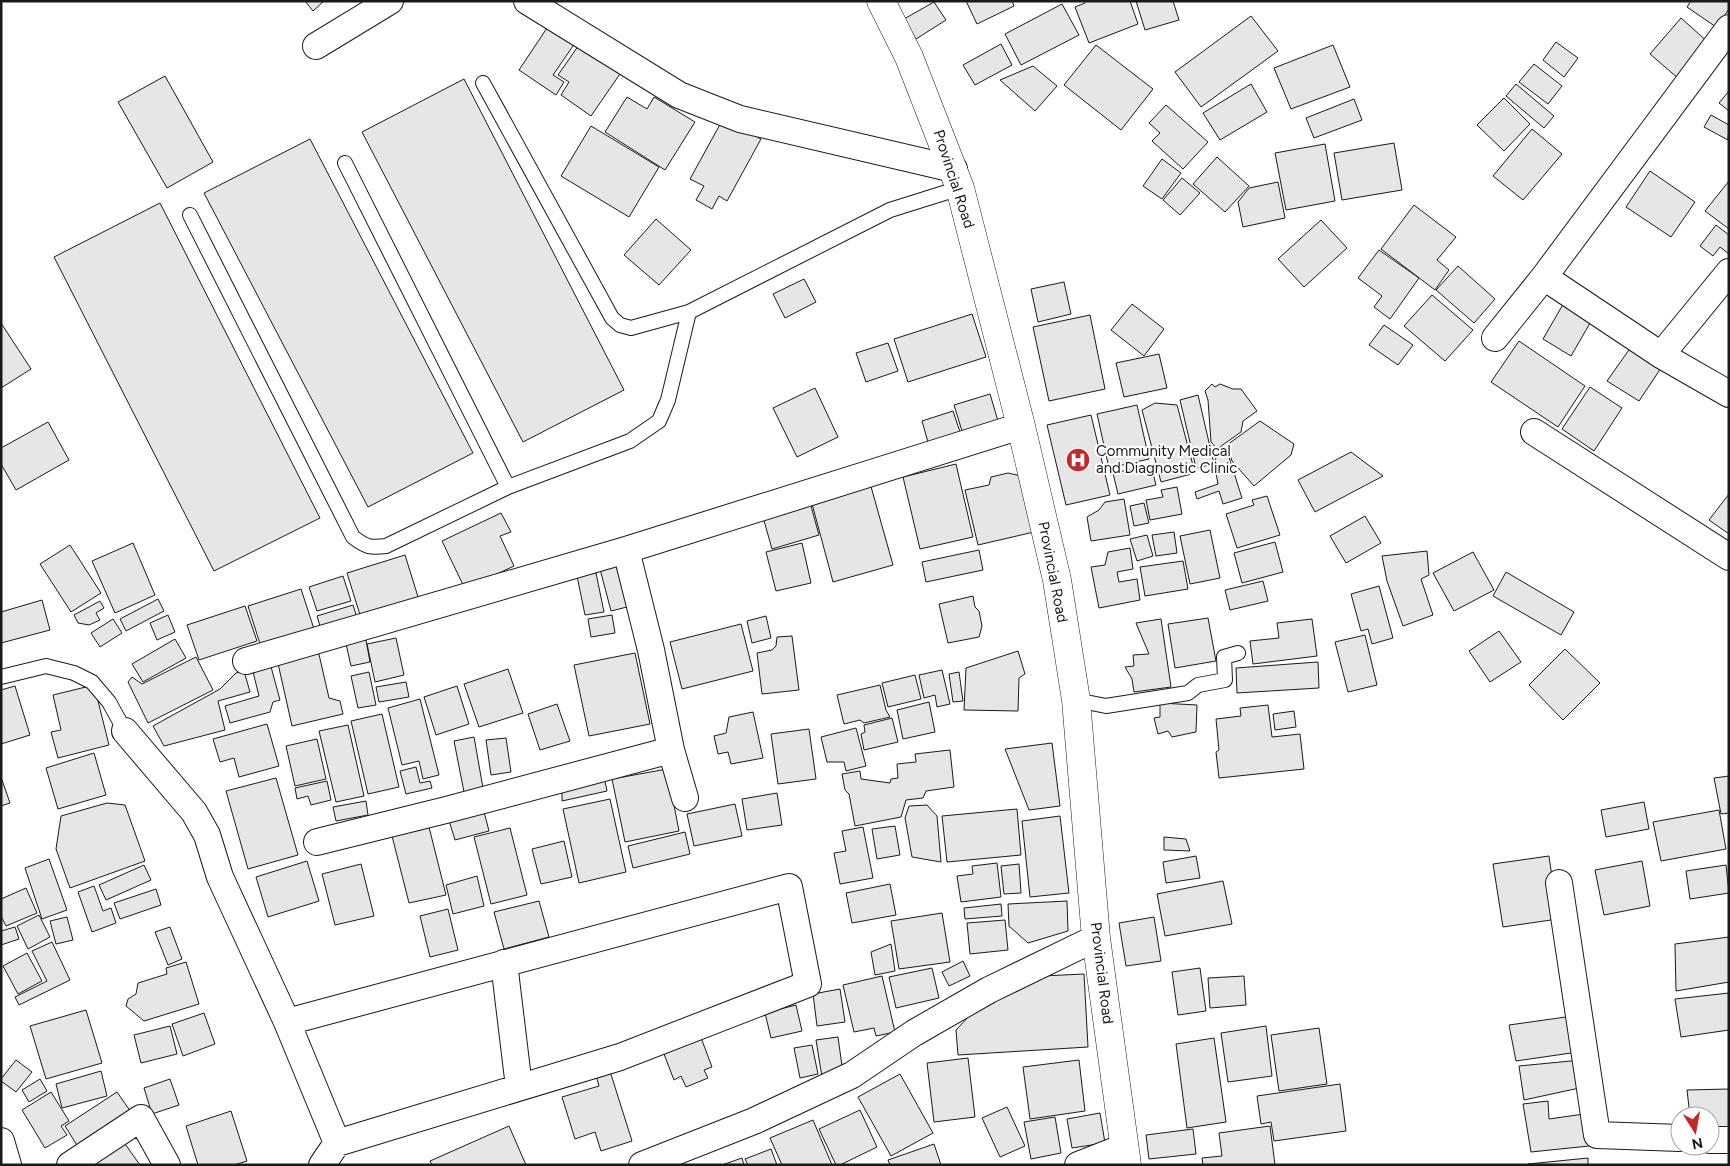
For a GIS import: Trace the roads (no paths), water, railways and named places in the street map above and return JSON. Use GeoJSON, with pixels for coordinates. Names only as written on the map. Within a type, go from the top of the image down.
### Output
{"type":"FeatureCollection","features":[{"type":"Feature","properties":{"kind":"main road","name":"Provincial Road"},"geometry":{"type":"LineString","coordinates":[[881,1],[909,57],[957,179],[1021,426],[1056,580],[1076,700],[1096,938],[1126,1156]]}},
{"type":"Feature","properties":{"kind":"street"},"geometry":{"type":"LineString","coordinates":[[316,46],[390,1]]}},
{"type":"Feature","properties":{"kind":"street"},"geometry":{"type":"LineString","coordinates":[[527,1],[678,95],[740,119],[957,179]]}},
{"type":"Feature","properties":{"kind":"street"},"geometry":{"type":"LineString","coordinates":[[1495,338],[1544,277],[1729,28]]}},
{"type":"Feature","properties":{"kind":"street"},"geometry":{"type":"LineString","coordinates":[[1661,355],[1729,272]]}},
{"type":"Feature","properties":{"kind":"street"},"geometry":{"type":"LineString","coordinates":[[1544,277],[1661,355],[1729,394]]}},
{"type":"Feature","properties":{"kind":"street"},"geometry":{"type":"LineString","coordinates":[[246,661],[626,550],[1021,426]]}},
{"type":"Feature","properties":{"kind":"street"},"geometry":{"type":"LineString","coordinates":[[1534,432],[1729,557]]}},
{"type":"Feature","properties":{"kind":"street"},"geometry":{"type":"LineString","coordinates":[[626,550],[651,650],[671,750],[686,798]]}},
{"type":"Feature","properties":{"kind":"street"},"geometry":{"type":"LineString","coordinates":[[125,731],[194,812],[207,835],[220,877],[287,1022],[337,1143]]}},
{"type":"Feature","properties":{"kind":"street"},"geometry":{"type":"LineString","coordinates":[[317,842],[671,750]]}},
{"type":"Feature","properties":{"kind":"street"},"geometry":{"type":"LineString","coordinates":[[1559,883],[1597,1135],[1670,1138]]}},
{"type":"Feature","properties":{"kind":"street"},"geometry":{"type":"LineString","coordinates":[[287,1022],[789,887],[808,984],[620,1057],[337,1143],[322,1165]]}},
{"type":"Feature","properties":{"kind":"street"},"geometry":{"type":"LineString","coordinates":[[642,1165],[754,1121],[852,1075],[914,1033],[988,990],[1096,938]]}},
{"type":"Feature","properties":{"kind":"street"},"geometry":{"type":"LineString","coordinates":[[504,963],[519,1088]]}},
{"type":"Feature","properties":{"kind":"street"},"geometry":{"type":"LineString","coordinates":[[70,1165],[141,1118],[167,1165]]}},
{"type":"Feature","properties":{"kind":"street"},"geometry":{"type":"LineString","coordinates":[[1,1141],[8,1165]]}},
{"type":"Feature","properties":{"kind":"street"},"geometry":{"type":"LineString","coordinates":[[1078,1165],[1126,1156]]}},
{"type":"Feature","properties":{"kind":"lane"},"geometry":{"type":"LineString","coordinates":[[484,83],[612,318],[620,325],[632,328],[689,312],[890,210],[957,179]]}},
{"type":"Feature","properties":{"kind":"lane"},"geometry":{"type":"LineString","coordinates":[[345,163],[508,487]]}},
{"type":"Feature","properties":{"kind":"lane"},"geometry":{"type":"LineString","coordinates":[[190,215],[353,537],[363,545],[372,547],[386,546],[508,487],[630,441],[659,421],[668,400],[689,312]]}},
{"type":"Feature","properties":{"kind":"lane"},"geometry":{"type":"LineString","coordinates":[[1076,700],[1106,706],[1188,693],[1198,685],[1225,680],[1224,657],[1238,653]]}},
{"type":"Feature","properties":{"kind":"lane"},"geometry":{"type":"LineString","coordinates":[[1,677],[46,666],[74,673],[92,682],[109,702],[125,731]]}},
{"type":"Feature","properties":{"kind":"place","name":"Community Medical and Diagnostic Clinic"},"geometry":{"type":"Point","coordinates":[1078,460]}}]}
